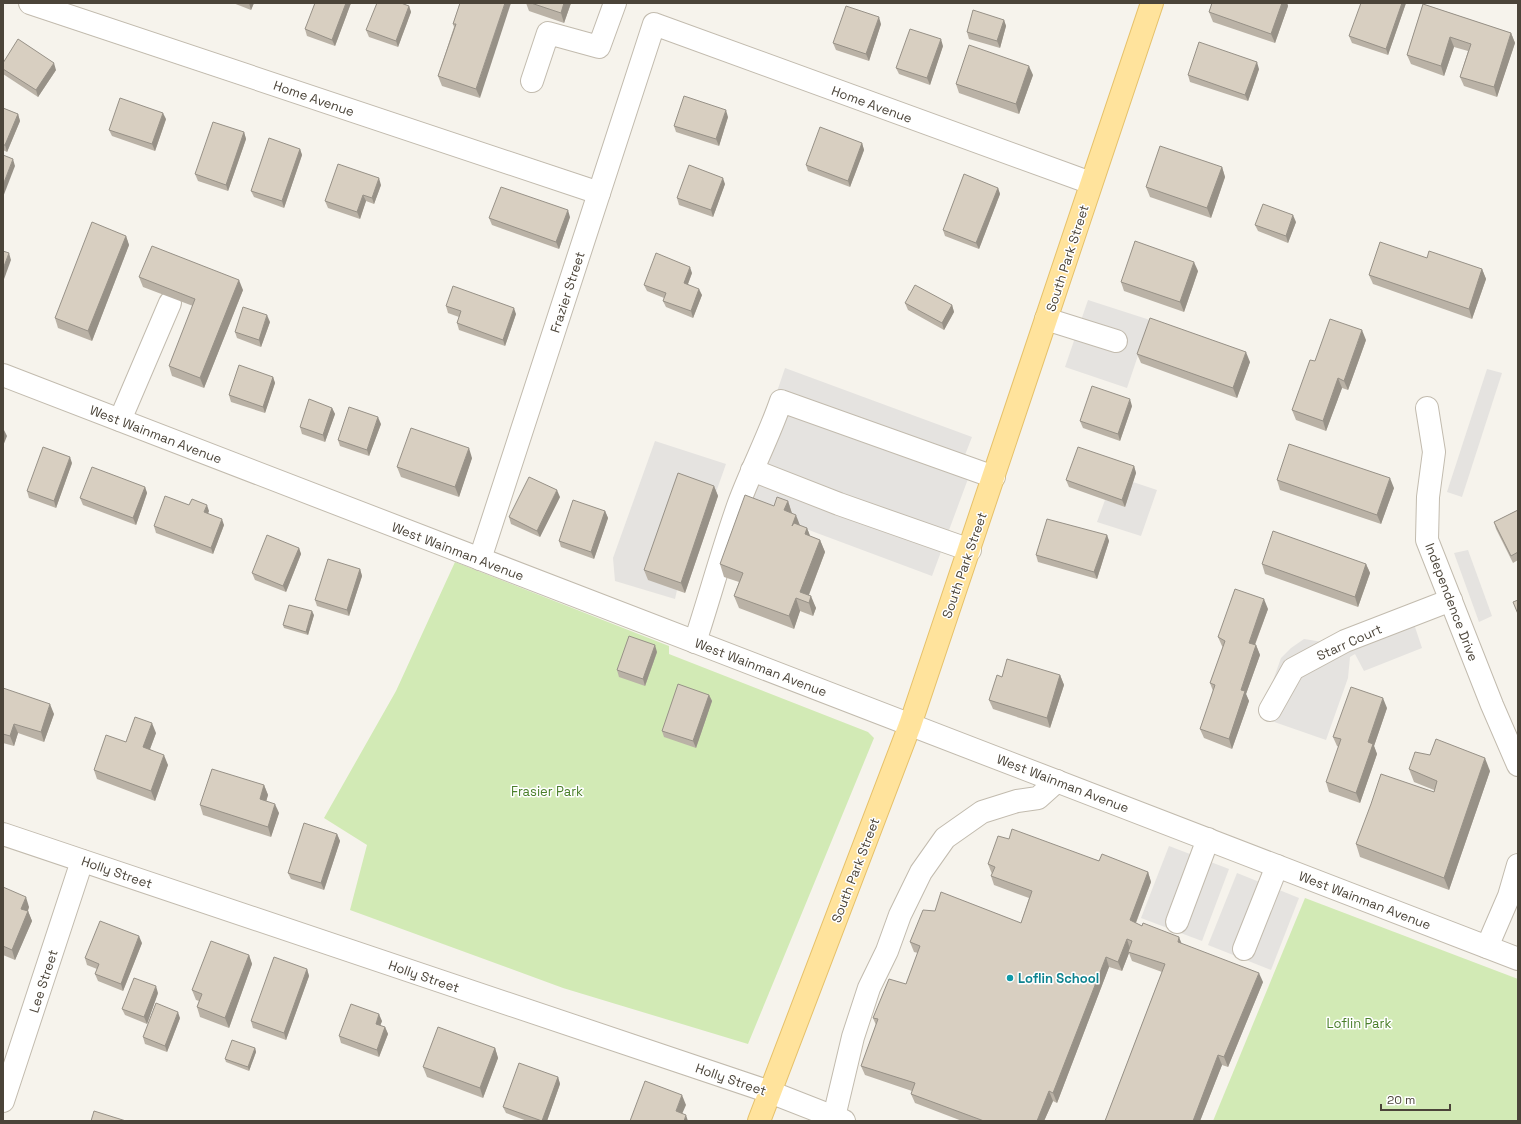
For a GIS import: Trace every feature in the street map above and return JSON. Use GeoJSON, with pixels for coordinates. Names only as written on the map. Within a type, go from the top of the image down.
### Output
{"type":"FeatureCollection","features":[{"type":"Feature","properties":{"kind":"main road","name":"South Park Street"},"geometry":{"type":"LineString","coordinates":[[760,1121],[910,724],[970,550],[1152,3]]}},
{"type":"Feature","properties":{"kind":"street","name":"Home Avenue"},"geometry":{"type":"LineString","coordinates":[[30,3],[599,194]]}},
{"type":"Feature","properties":{"kind":"street"},"geometry":{"type":"LineString","coordinates":[[532,81],[548,33],[599,47],[615,3]]}},
{"type":"Feature","properties":{"kind":"street","name":"Home Avenue"},"geometry":{"type":"LineString","coordinates":[[654,24],[1091,183]]}},
{"type":"Feature","properties":{"kind":"street","name":"Frazier Street"},"geometry":{"type":"LineString","coordinates":[[480,559],[654,24]]}},
{"type":"Feature","properties":{"kind":"street"},"geometry":{"type":"LineString","coordinates":[[120,420],[170,304]]}},
{"type":"Feature","properties":{"kind":"street"},"geometry":{"type":"LineString","coordinates":[[1046,319],[1116,340]]}},
{"type":"Feature","properties":{"kind":"street","name":"West Wainman Avenue"},"geometry":{"type":"LineString","coordinates":[[3,375],[1518,959]]}},
{"type":"Feature","properties":{"kind":"street"},"geometry":{"type":"LineString","coordinates":[[695,642],[738,506],[752,470],[770,432],[781,401],[994,477]]}},
{"type":"Feature","properties":{"kind":"street","name":"Independence Drive"},"geometry":{"type":"LineString","coordinates":[[1426,408],[1434,452],[1428,497],[1427,540],[1492,705],[1517,760]]}},
{"type":"Feature","properties":{"kind":"street"},"geometry":{"type":"LineString","coordinates":[[752,470],[839,504],[970,550]]}},
{"type":"Feature","properties":{"kind":"street","name":"Starr Court"},"geometry":{"type":"LineString","coordinates":[[1270,710],[1293,669],[1345,641],[1451,600]]}},
{"type":"Feature","properties":{"kind":"street"},"geometry":{"type":"LineString","coordinates":[[839,1119],[853,1037],[869,988],[887,951],[900,915],[921,872],[945,838],[982,812],[1017,802],[1038,798],[1057,781]]}},
{"type":"Feature","properties":{"kind":"street","name":"Holly Street"},"geometry":{"type":"LineString","coordinates":[[3,834],[770,1092],[839,1119]]}},
{"type":"Feature","properties":{"kind":"street"},"geometry":{"type":"LineString","coordinates":[[1176,922],[1208,839]]}},
{"type":"Feature","properties":{"kind":"street","name":"Lee Street"},"geometry":{"type":"LineString","coordinates":[[3,1101],[82,861]]}},
{"type":"Feature","properties":{"kind":"street"},"geometry":{"type":"LineString","coordinates":[[1486,946],[1509,896],[1518,865]]}},
{"type":"Feature","properties":{"kind":"street"},"geometry":{"type":"LineString","coordinates":[[1244,949],[1277,866]]}},
{"type":"Feature","properties":{"kind":"green space","name":"Frasier Park"},"geometry":{"type":"Polygon","coordinates":[[[455,562],[669,646],[669,654],[868,732],[874,738],[748,1044],[563,988],[350,910],[367,845],[324,818],[396,691],[455,562]]]}},
{"type":"Feature","properties":{"kind":"green space","name":"Loflin Park"},"geometry":{"type":"Polygon","coordinates":[[[1305,898],[1518,979],[1518,1121],[1213,1121],[1305,898]]]}},
{"type":"Feature","properties":{"kind":"shaded area"},"geometry":{"type":"Polygon","coordinates":[[[1088,300],[1150,320],[1127,388],[1065,367],[1088,300]]]}},
{"type":"Feature","properties":{"kind":"shaded area"},"geometry":{"type":"Polygon","coordinates":[[[785,368],[972,437],[965,455],[975,460],[932,576],[739,504],[785,368]]]}},
{"type":"Feature","properties":{"kind":"shaded area"},"geometry":{"type":"Polygon","coordinates":[[[1487,369],[1502,373],[1462,497],[1447,492],[1487,369]]]}},
{"type":"Feature","properties":{"kind":"shaded area"},"geometry":{"type":"Polygon","coordinates":[[[655,441],[726,464],[677,590],[675,599],[615,581],[613,558],[655,441]]]}},
{"type":"Feature","properties":{"kind":"shaded area"},"geometry":{"type":"Polygon","coordinates":[[[1133,482],[1157,490],[1141,536],[1097,522],[1105,500],[1125,506],[1133,482]]]}},
{"type":"Feature","properties":{"kind":"shaded area"},"geometry":{"type":"Polygon","coordinates":[[[1468,550],[1492,616],[1479,622],[1454,553],[1468,550]]]}},
{"type":"Feature","properties":{"kind":"shaded area"},"geometry":{"type":"Polygon","coordinates":[[[1408,606],[1422,648],[1364,671],[1355,654],[1350,657],[1348,678],[1326,740],[1260,717],[1281,658],[1291,648],[1304,639],[1323,642],[1408,606]]]}},
{"type":"Feature","properties":{"kind":"shaded area"},"geometry":{"type":"Polygon","coordinates":[[[1169,846],[1229,869],[1202,941],[1141,918],[1169,846]]]}},
{"type":"Feature","properties":{"kind":"shaded area"},"geometry":{"type":"Polygon","coordinates":[[[1237,873],[1299,898],[1271,970],[1208,945],[1237,873]]]}},
{"type":"Feature","properties":{"kind":"building"},"geometry":{"type":"Polygon","coordinates":[[[315,3],[346,3],[332,40],[305,29],[315,3]]]}},
{"type":"Feature","properties":{"kind":"building"},"geometry":{"type":"Polygon","coordinates":[[[377,3],[401,3],[409,6],[396,41],[366,30],[377,3]]]}},
{"type":"Feature","properties":{"kind":"building"},"geometry":{"type":"Polygon","coordinates":[[[460,3],[505,3],[476,89],[438,76],[456,24],[453,24],[460,3]]]}},
{"type":"Feature","properties":{"kind":"building"},"geometry":{"type":"Polygon","coordinates":[[[531,3],[564,3],[561,13],[531,3]]]}},
{"type":"Feature","properties":{"kind":"building"},"geometry":{"type":"Polygon","coordinates":[[[1212,3],[1282,3],[1271,34],[1209,12],[1212,3]]]}},
{"type":"Feature","properties":{"kind":"building"},"geometry":{"type":"Polygon","coordinates":[[[1361,3],[1402,3],[1386,49],[1349,36],[1361,3]]]}},
{"type":"Feature","properties":{"kind":"building"},"geometry":{"type":"Polygon","coordinates":[[[1423,4],[1511,33],[1494,87],[1460,77],[1471,44],[1450,37],[1441,66],[1407,55],[1423,4]]]}},
{"type":"Feature","properties":{"kind":"building"},"geometry":{"type":"Polygon","coordinates":[[[846,6],[879,17],[866,54],[833,43],[846,6]]]}},
{"type":"Feature","properties":{"kind":"building"},"geometry":{"type":"Polygon","coordinates":[[[973,10],[1004,20],[997,41],[967,32],[973,10]]]}},
{"type":"Feature","properties":{"kind":"building"},"geometry":{"type":"Polygon","coordinates":[[[910,29],[941,39],[927,78],[896,68],[910,29]]]}},
{"type":"Feature","properties":{"kind":"building"},"geometry":{"type":"Polygon","coordinates":[[[18,39],[54,63],[36,90],[3,69],[3,63],[18,39]]]}},
{"type":"Feature","properties":{"kind":"building"},"geometry":{"type":"Polygon","coordinates":[[[1199,42],[1257,62],[1245,95],[1188,75],[1199,42]]]}},
{"type":"Feature","properties":{"kind":"building"},"geometry":{"type":"Polygon","coordinates":[[[969,45],[1029,66],[1016,104],[956,84],[969,45]]]}},
{"type":"Feature","properties":{"kind":"building"},"geometry":{"type":"Polygon","coordinates":[[[684,96],[726,110],[716,139],[674,126],[684,96]]]}},
{"type":"Feature","properties":{"kind":"building"},"geometry":{"type":"Polygon","coordinates":[[[120,98],[163,113],[152,144],[109,130],[120,98]]]}},
{"type":"Feature","properties":{"kind":"building"},"geometry":{"type":"Polygon","coordinates":[[[3,108],[18,114],[5,145],[3,145],[3,108]]]}},
{"type":"Feature","properties":{"kind":"building"},"geometry":{"type":"Polygon","coordinates":[[[213,122],[244,132],[226,185],[195,174],[213,122]]]}},
{"type":"Feature","properties":{"kind":"building"},"geometry":{"type":"Polygon","coordinates":[[[820,127],[862,143],[848,181],[806,165],[820,127]]]}},
{"type":"Feature","properties":{"kind":"building"},"geometry":{"type":"Polygon","coordinates":[[[269,138],[300,149],[282,201],[251,191],[269,138]]]}},
{"type":"Feature","properties":{"kind":"building"},"geometry":{"type":"Polygon","coordinates":[[[1160,146],[1222,167],[1207,208],[1146,187],[1160,146]]]}},
{"type":"Feature","properties":{"kind":"building"},"geometry":{"type":"Polygon","coordinates":[[[3,155],[13,159],[3,185],[3,155]]]}},
{"type":"Feature","properties":{"kind":"building"},"geometry":{"type":"Polygon","coordinates":[[[338,164],[379,178],[372,198],[363,195],[357,212],[325,201],[338,164]]]}},
{"type":"Feature","properties":{"kind":"building"},"geometry":{"type":"Polygon","coordinates":[[[689,165],[723,178],[711,210],[677,198],[689,165]]]}},
{"type":"Feature","properties":{"kind":"building"},"geometry":{"type":"Polygon","coordinates":[[[964,174],[998,188],[976,243],[943,230],[964,174]]]}},
{"type":"Feature","properties":{"kind":"building"},"geometry":{"type":"Polygon","coordinates":[[[501,187],[568,210],[556,242],[489,218],[501,187]]]}},
{"type":"Feature","properties":{"kind":"building"},"geometry":{"type":"Polygon","coordinates":[[[1263,204],[1293,215],[1286,236],[1255,225],[1263,204]]]}},
{"type":"Feature","properties":{"kind":"building"},"geometry":{"type":"Polygon","coordinates":[[[92,222],[126,236],[88,331],[55,318],[92,222]]]}},
{"type":"Feature","properties":{"kind":"building"},"geometry":{"type":"Polygon","coordinates":[[[1135,241],[1194,262],[1180,302],[1121,282],[1135,241]]]}},
{"type":"Feature","properties":{"kind":"building"},"geometry":{"type":"Polygon","coordinates":[[[1380,242],[1427,258],[1429,251],[1482,269],[1469,309],[1369,275],[1380,242]]]}},
{"type":"Feature","properties":{"kind":"building"},"geometry":{"type":"Polygon","coordinates":[[[152,246],[239,280],[200,378],[169,366],[195,299],[139,277],[152,246]]]}},
{"type":"Feature","properties":{"kind":"building"},"geometry":{"type":"Polygon","coordinates":[[[3,251],[9,253],[3,269],[3,251]]]}},
{"type":"Feature","properties":{"kind":"building"},"geometry":{"type":"Polygon","coordinates":[[[656,253],[690,267],[684,283],[699,289],[691,311],[663,301],[666,293],[644,285],[656,253]]]}},
{"type":"Feature","properties":{"kind":"building"},"geometry":{"type":"Polygon","coordinates":[[[915,285],[952,305],[942,323],[905,303],[915,285]]]}},
{"type":"Feature","properties":{"kind":"building"},"geometry":{"type":"Polygon","coordinates":[[[453,286],[514,308],[503,340],[457,323],[461,311],[446,306],[453,286]]]}},
{"type":"Feature","properties":{"kind":"building"},"geometry":{"type":"Polygon","coordinates":[[[243,307],[267,315],[259,340],[235,332],[243,307]]]}},
{"type":"Feature","properties":{"kind":"building"},"geometry":{"type":"Polygon","coordinates":[[[1150,318],[1246,352],[1233,388],[1137,354],[1150,318]]]}},
{"type":"Feature","properties":{"kind":"building"},"geometry":{"type":"Polygon","coordinates":[[[1330,319],[1362,330],[1344,381],[1338,378],[1323,421],[1292,410],[1310,360],[1315,361],[1330,319]]]}},
{"type":"Feature","properties":{"kind":"building"},"geometry":{"type":"Polygon","coordinates":[[[239,365],[273,377],[263,407],[229,395],[239,365]]]}},
{"type":"Feature","properties":{"kind":"building"},"geometry":{"type":"Polygon","coordinates":[[[1092,386],[1130,399],[1118,434],[1080,421],[1092,386]]]}},
{"type":"Feature","properties":{"kind":"building"},"geometry":{"type":"Polygon","coordinates":[[[309,399],[332,408],[323,435],[300,427],[309,399]]]}},
{"type":"Feature","properties":{"kind":"building"},"geometry":{"type":"Polygon","coordinates":[[[349,407],[378,417],[367,450],[338,440],[349,407]]]}},
{"type":"Feature","properties":{"kind":"building"},"geometry":{"type":"Polygon","coordinates":[[[411,428],[469,448],[455,487],[397,467],[411,428]]]}},
{"type":"Feature","properties":{"kind":"building"},"geometry":{"type":"Polygon","coordinates":[[[1289,444],[1390,478],[1377,515],[1277,480],[1289,444]]]}},
{"type":"Feature","properties":{"kind":"building"},"geometry":{"type":"Polygon","coordinates":[[[43,447],[70,457],[54,501],[27,491],[43,447]]]}},
{"type":"Feature","properties":{"kind":"building"},"geometry":{"type":"Polygon","coordinates":[[[1078,447],[1134,466],[1122,500],[1066,480],[1078,447]]]}},
{"type":"Feature","properties":{"kind":"building"},"geometry":{"type":"Polygon","coordinates":[[[92,467],[145,487],[133,518],[80,498],[92,467]]]}},
{"type":"Feature","properties":{"kind":"building"},"geometry":{"type":"Polygon","coordinates":[[[678,473],[714,486],[681,583],[644,570],[678,473]]]}},
{"type":"Feature","properties":{"kind":"building"},"geometry":{"type":"Polygon","coordinates":[[[529,477],[557,490],[537,531],[509,517],[529,477]]]}},
{"type":"Feature","properties":{"kind":"building"},"geometry":{"type":"Polygon","coordinates":[[[745,495],[774,506],[777,497],[788,501],[784,510],[796,515],[792,526],[794,523],[807,528],[805,534],[820,540],[800,592],[811,596],[809,603],[796,598],[789,616],[734,596],[743,573],[720,564],[745,495]]]}},
{"type":"Feature","properties":{"kind":"building"},"geometry":{"type":"Polygon","coordinates":[[[165,496],[189,505],[192,499],[207,505],[204,512],[222,519],[211,548],[154,526],[165,496]]]}},
{"type":"Feature","properties":{"kind":"building"},"geometry":{"type":"Polygon","coordinates":[[[573,500],[605,511],[591,552],[559,541],[573,500]]]}},
{"type":"Feature","properties":{"kind":"building"},"geometry":{"type":"Polygon","coordinates":[[[1518,510],[1518,552],[1511,556],[1494,522],[1518,510]]]}},
{"type":"Feature","properties":{"kind":"building"},"geometry":{"type":"Polygon","coordinates":[[[1047,519],[1107,535],[1094,572],[1036,555],[1047,519]]]}},
{"type":"Feature","properties":{"kind":"building"},"geometry":{"type":"Polygon","coordinates":[[[1273,531],[1366,564],[1355,597],[1262,564],[1273,531]]]}},
{"type":"Feature","properties":{"kind":"building"},"geometry":{"type":"Polygon","coordinates":[[[267,535],[299,548],[283,586],[252,573],[267,535]]]}},
{"type":"Feature","properties":{"kind":"building"},"geometry":{"type":"Polygon","coordinates":[[[328,559],[360,569],[347,610],[315,600],[328,559]]]}},
{"type":"Feature","properties":{"kind":"building"},"geometry":{"type":"Polygon","coordinates":[[[1235,589],[1264,599],[1249,643],[1256,645],[1241,690],[1245,691],[1229,739],[1200,729],[1215,685],[1210,683],[1225,641],[1218,637],[1235,589]]]}},
{"type":"Feature","properties":{"kind":"building"},"geometry":{"type":"Polygon","coordinates":[[[1518,600],[1518,614],[1513,602],[1518,600]]]}},
{"type":"Feature","properties":{"kind":"building"},"geometry":{"type":"Polygon","coordinates":[[[289,605],[312,611],[306,632],[283,625],[289,605]]]}},
{"type":"Feature","properties":{"kind":"building"},"geometry":{"type":"Polygon","coordinates":[[[629,636],[655,645],[643,679],[617,670],[629,636]]]}},
{"type":"Feature","properties":{"kind":"building"},"geometry":{"type":"Polygon","coordinates":[[[1007,659],[1060,675],[1047,718],[989,700],[997,675],[1002,677],[1007,659]]]}},
{"type":"Feature","properties":{"kind":"building"},"geometry":{"type":"Polygon","coordinates":[[[678,684],[709,695],[693,741],[662,731],[678,684]]]}},
{"type":"Feature","properties":{"kind":"building"},"geometry":{"type":"Polygon","coordinates":[[[1351,687],[1383,698],[1368,742],[1373,744],[1356,793],[1326,782],[1341,739],[1333,737],[1351,687]]]}},
{"type":"Feature","properties":{"kind":"building"},"geometry":{"type":"Polygon","coordinates":[[[3,688],[50,704],[41,732],[14,724],[10,736],[3,734],[3,688]]]}},
{"type":"Feature","properties":{"kind":"building"},"geometry":{"type":"Polygon","coordinates":[[[135,717],[152,723],[143,747],[164,755],[151,791],[94,770],[106,735],[126,742],[135,717]]]}},
{"type":"Feature","properties":{"kind":"building"},"geometry":{"type":"Polygon","coordinates":[[[1436,739],[1485,758],[1444,878],[1356,844],[1381,774],[1434,792],[1437,781],[1409,769],[1415,752],[1430,755],[1436,739]]]}},
{"type":"Feature","properties":{"kind":"building"},"geometry":{"type":"Polygon","coordinates":[[[212,769],[264,785],[260,799],[275,804],[268,827],[200,805],[212,769]]]}},
{"type":"Feature","properties":{"kind":"building"},"geometry":{"type":"Polygon","coordinates":[[[304,823],[337,834],[321,883],[288,873],[304,823]]]}},
{"type":"Feature","properties":{"kind":"building","name":"Loflin School"},"geometry":{"type":"Polygon","coordinates":[[[1012,829],[1099,861],[1102,854],[1148,872],[1130,920],[1142,926],[1143,923],[1179,937],[1178,942],[1259,973],[1224,1057],[1218,1055],[1193,1121],[1105,1121],[1165,964],[1128,952],[1132,941],[1127,939],[1118,962],[1106,957],[1053,1093],[1049,1091],[1037,1121],[984,1121],[911,1094],[915,1083],[861,1066],[878,1019],[873,1018],[889,979],[906,984],[920,946],[910,942],[923,910],[935,911],[941,892],[1021,923],[1032,891],[991,876],[995,867],[988,864],[998,836],[1009,839],[1012,829]]]}},
{"type":"Feature","properties":{"kind":"building"},"geometry":{"type":"Polygon","coordinates":[[[3,887],[26,897],[21,909],[28,911],[12,950],[3,946],[3,887]]]}},
{"type":"Feature","properties":{"kind":"building"},"geometry":{"type":"Polygon","coordinates":[[[100,921],[139,936],[121,984],[95,974],[99,964],[85,958],[100,921]]]}},
{"type":"Feature","properties":{"kind":"building"},"geometry":{"type":"Polygon","coordinates":[[[211,941],[249,955],[225,1018],[197,1007],[202,994],[192,990],[211,941]]]}},
{"type":"Feature","properties":{"kind":"building"},"geometry":{"type":"Polygon","coordinates":[[[274,957],[307,969],[284,1033],[251,1021],[274,957]]]}},
{"type":"Feature","properties":{"kind":"building"},"geometry":{"type":"Polygon","coordinates":[[[134,978],[156,986],[144,1017],[122,1009],[134,978]]]}},
{"type":"Feature","properties":{"kind":"building"},"geometry":{"type":"Polygon","coordinates":[[[156,1003],[178,1012],[165,1046],[143,1037],[156,1003]]]}},
{"type":"Feature","properties":{"kind":"building"},"geometry":{"type":"Polygon","coordinates":[[[351,1004],[379,1014],[376,1024],[385,1027],[377,1050],[339,1036],[351,1004]]]}},
{"type":"Feature","properties":{"kind":"building"},"geometry":{"type":"Polygon","coordinates":[[[438,1027],[495,1048],[480,1088],[423,1067],[438,1027]]]}},
{"type":"Feature","properties":{"kind":"building"},"geometry":{"type":"Polygon","coordinates":[[[232,1040],[255,1048],[248,1067],[225,1059],[232,1040]]]}},
{"type":"Feature","properties":{"kind":"building"},"geometry":{"type":"Polygon","coordinates":[[[519,1063],[558,1077],[542,1121],[503,1107],[519,1063]]]}},
{"type":"Feature","properties":{"kind":"building"},"geometry":{"type":"Polygon","coordinates":[[[645,1081],[682,1095],[676,1111],[686,1115],[684,1121],[630,1121],[645,1081]]]}},
{"type":"Feature","properties":{"kind":"building"},"geometry":{"type":"Polygon","coordinates":[[[94,1111],[126,1121],[91,1121],[94,1111]]]}},
{"type":"Feature","properties":{"kind":"place","name":"Loflin School"},"geometry":{"type":"Point","coordinates":[1010,978]}}]}
